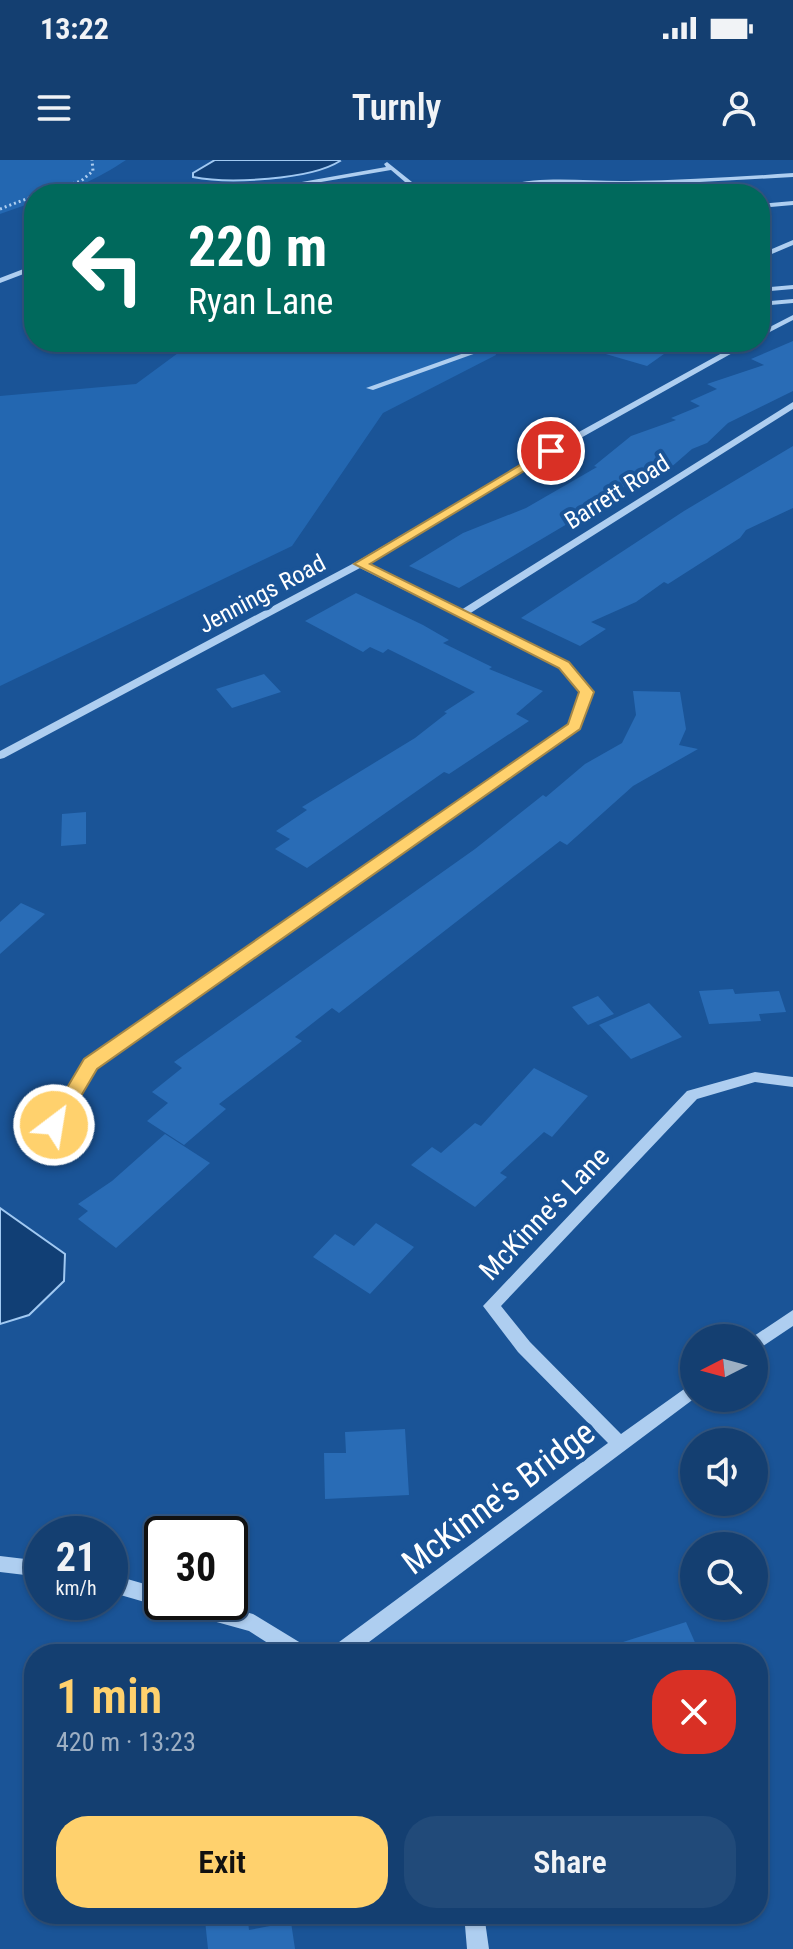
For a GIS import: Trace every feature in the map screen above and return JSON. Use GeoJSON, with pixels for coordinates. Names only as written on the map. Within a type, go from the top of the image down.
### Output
{"type":"FeatureCollection","features":[{"type":"Feature","properties":{"kind":"street"},"geometry":{"type":"LineString","coordinates":[[380,160],[411,184]]}},
{"type":"Feature","properties":{"kind":"street"},"geometry":{"type":"LineString","coordinates":[[298,184],[393,168]]}},
{"type":"Feature","properties":{"kind":"street"},"geometry":{"type":"LineString","coordinates":[[526,184],[545,179],[644,183],[793,175]]}},
{"type":"Feature","properties":{"kind":"street"},"geometry":{"type":"LineString","coordinates":[[770,205],[793,203]]}},
{"type":"Feature","properties":{"kind":"street"},"geometry":{"type":"LineString","coordinates":[[770,252],[793,242]]}},
{"type":"Feature","properties":{"kind":"street"},"geometry":{"type":"LineString","coordinates":[[0,281],[24,271]]}},
{"type":"Feature","properties":{"kind":"street"},"geometry":{"type":"LineString","coordinates":[[770,289],[793,287]]}},
{"type":"Feature","properties":{"kind":"street"},"geometry":{"type":"LineString","coordinates":[[770,303],[793,301]]}},
{"type":"Feature","properties":{"kind":"street"},"geometry":{"type":"LineString","coordinates":[[770,330],[793,317]]}},
{"type":"Feature","properties":{"kind":"street"},"geometry":{"type":"LineString","coordinates":[[370,388],[474,352]]}},
{"type":"Feature","properties":{"kind":"street","name":"Jennings Road"},"geometry":{"type":"LineString","coordinates":[[0,756],[360,564],[551,451],[730,352]]}},
{"type":"Feature","properties":{"kind":"street","name":"Barrett Road"},"geometry":{"type":"LineString","coordinates":[[462,614],[793,405]]}},
{"type":"Feature","properties":{"kind":"street"},"geometry":{"type":"LineString","coordinates":[[54,1125],[91,1064],[575,726],[586,692],[564,665],[360,564]]}},
{"type":"Feature","properties":{"kind":"street","name":"McKinne's Lane"},"geometry":{"type":"LineString","coordinates":[[619,1443],[524,1347],[491,1306],[692,1095],[755,1077],[793,1082]]}},
{"type":"Feature","properties":{"kind":"street"},"geometry":{"type":"LineString","coordinates":[[768,1335],[793,1317]]}},
{"type":"Feature","properties":{"kind":"street","name":"McKinne's Bridge"},"geometry":{"type":"LineString","coordinates":[[351,1644],[680,1399]]}},
{"type":"Feature","properties":{"kind":"street"},"geometry":{"type":"LineString","coordinates":[[0,1564],[24,1567]]}},
{"type":"Feature","properties":{"kind":"street"},"geometry":{"type":"LineString","coordinates":[[242,1620],[253,1623],[286,1644]]}},
{"type":"Feature","properties":{"kind":"street"},"geometry":{"type":"LineString","coordinates":[[475,1924],[478,1949]]}},
{"type":"Feature","properties":{"kind":"path"},"geometry":{"type":"LineString","coordinates":[[68,184],[86,178],[93,171],[92,160]]}},
{"type":"Feature","properties":{"kind":"path"},"geometry":{"type":"LineString","coordinates":[[0,209],[24,200]]}},
{"type":"Feature","properties":{"kind":"shaded area"},"geometry":{"type":"Polygon","coordinates":[[[0,160],[126,160],[82,184],[24,184],[24,206],[0,214],[0,160]]]}},
{"type":"Feature","properties":{"kind":"shaded area"},"geometry":{"type":"Polygon","coordinates":[[[215,160],[340,161],[309,172],[268,179],[193,177],[193,173],[215,160]]]}},
{"type":"Feature","properties":{"kind":"shaded area"},"geometry":{"type":"Polygon","coordinates":[[[179,352],[495,352],[496,355],[383,413],[292,546],[0,686],[0,396],[136,384],[179,352]]]}},
{"type":"Feature","properties":{"kind":"shaded area"},"geometry":{"type":"Polygon","coordinates":[[[0,1208],[65,1254],[64,1281],[29,1315],[0,1324],[0,1208]]]}},
{"type":"Feature","properties":{"kind":"building"},"geometry":{"type":"Polygon","coordinates":[[[793,341],[793,391],[728,423],[707,443],[692,449],[669,469],[609,493],[616,495],[459,588],[409,566],[463,533],[526,508],[597,467],[594,466],[631,436],[676,420],[671,418],[700,406],[690,401],[717,389],[707,384],[764,365],[751,359],[793,341]]]}},
{"type":"Feature","properties":{"kind":"building"},"geometry":{"type":"Polygon","coordinates":[[[599,352],[667,352],[647,366],[599,352]]]}},
{"type":"Feature","properties":{"kind":"building"},"geometry":{"type":"Polygon","coordinates":[[[793,446],[793,508],[746,530],[740,538],[668,584],[664,582],[636,602],[591,622],[606,629],[580,646],[521,618],[684,511],[793,446]]]}},
{"type":"Feature","properties":{"kind":"building"},"geometry":{"type":"Polygon","coordinates":[[[356,593],[423,625],[449,640],[443,643],[492,667],[489,669],[543,691],[516,714],[529,721],[449,774],[444,772],[307,868],[275,849],[290,839],[276,831],[307,810],[302,807],[415,738],[447,713],[444,712],[475,692],[388,649],[383,653],[370,647],[363,652],[305,621],[356,593]]]}},
{"type":"Feature","properties":{"kind":"building"},"geometry":{"type":"Polygon","coordinates":[[[264,674],[281,692],[232,708],[216,689],[264,674]]]}},
{"type":"Feature","properties":{"kind":"building"},"geometry":{"type":"Polygon","coordinates":[[[633,691],[680,692],[686,729],[679,745],[698,749],[633,786],[567,845],[560,841],[339,1013],[332,1008],[295,1037],[302,1041],[219,1104],[226,1109],[184,1145],[147,1121],[168,1103],[152,1092],[182,1068],[174,1062],[475,849],[585,764],[622,743],[636,715],[633,691]]]}},
{"type":"Feature","properties":{"kind":"building"},"geometry":{"type":"Polygon","coordinates":[[[86,812],[86,844],[61,846],[62,814],[86,812]]]}},
{"type":"Feature","properties":{"kind":"building"},"geometry":{"type":"Polygon","coordinates":[[[21,903],[45,914],[0,954],[0,922],[21,903]]]}},
{"type":"Feature","properties":{"kind":"building"},"geometry":{"type":"Polygon","coordinates":[[[733,989],[735,994],[779,991],[786,1012],[759,1014],[761,1021],[709,1024],[699,991],[733,989]]]}},
{"type":"Feature","properties":{"kind":"building"},"geometry":{"type":"Polygon","coordinates":[[[598,996],[614,1014],[588,1025],[572,1007],[598,996]]]}},
{"type":"Feature","properties":{"kind":"building"},"geometry":{"type":"Polygon","coordinates":[[[649,1003],[682,1037],[631,1059],[599,1025],[649,1003]]]}},
{"type":"Feature","properties":{"kind":"building"},"geometry":{"type":"Polygon","coordinates":[[[534,1068],[588,1096],[552,1137],[544,1132],[500,1173],[507,1177],[475,1207],[411,1165],[432,1147],[441,1153],[475,1123],[481,1126],[534,1068]]]}},
{"type":"Feature","properties":{"kind":"building"},"geometry":{"type":"Polygon","coordinates":[[[165,1134],[210,1163],[116,1248],[78,1219],[88,1211],[78,1204],[112,1181],[165,1134]]]}},
{"type":"Feature","properties":{"kind":"building"},"geometry":{"type":"Polygon","coordinates":[[[376,1223],[414,1247],[370,1294],[313,1257],[335,1234],[354,1246],[376,1223]]]}},
{"type":"Feature","properties":{"kind":"building"},"geometry":{"type":"Polygon","coordinates":[[[405,1429],[409,1495],[325,1499],[324,1453],[346,1453],[345,1432],[405,1429]]]}},
{"type":"Feature","properties":{"kind":"building"},"geometry":{"type":"Polygon","coordinates":[[[686,1622],[696,1644],[617,1644],[686,1622]]]}},
{"type":"Feature","properties":{"kind":"building"},"geometry":{"type":"Polygon","coordinates":[[[205,1924],[248,1924],[249,1930],[291,1924],[295,1949],[208,1949],[205,1924]]]}},
{"type":"Feature","properties":{"kind":"route"},"geometry":{"type":"LineString","coordinates":[[54,1125],[91,1064],[575,726],[586,692],[564,665],[360,564],[551,451]]}}]}
